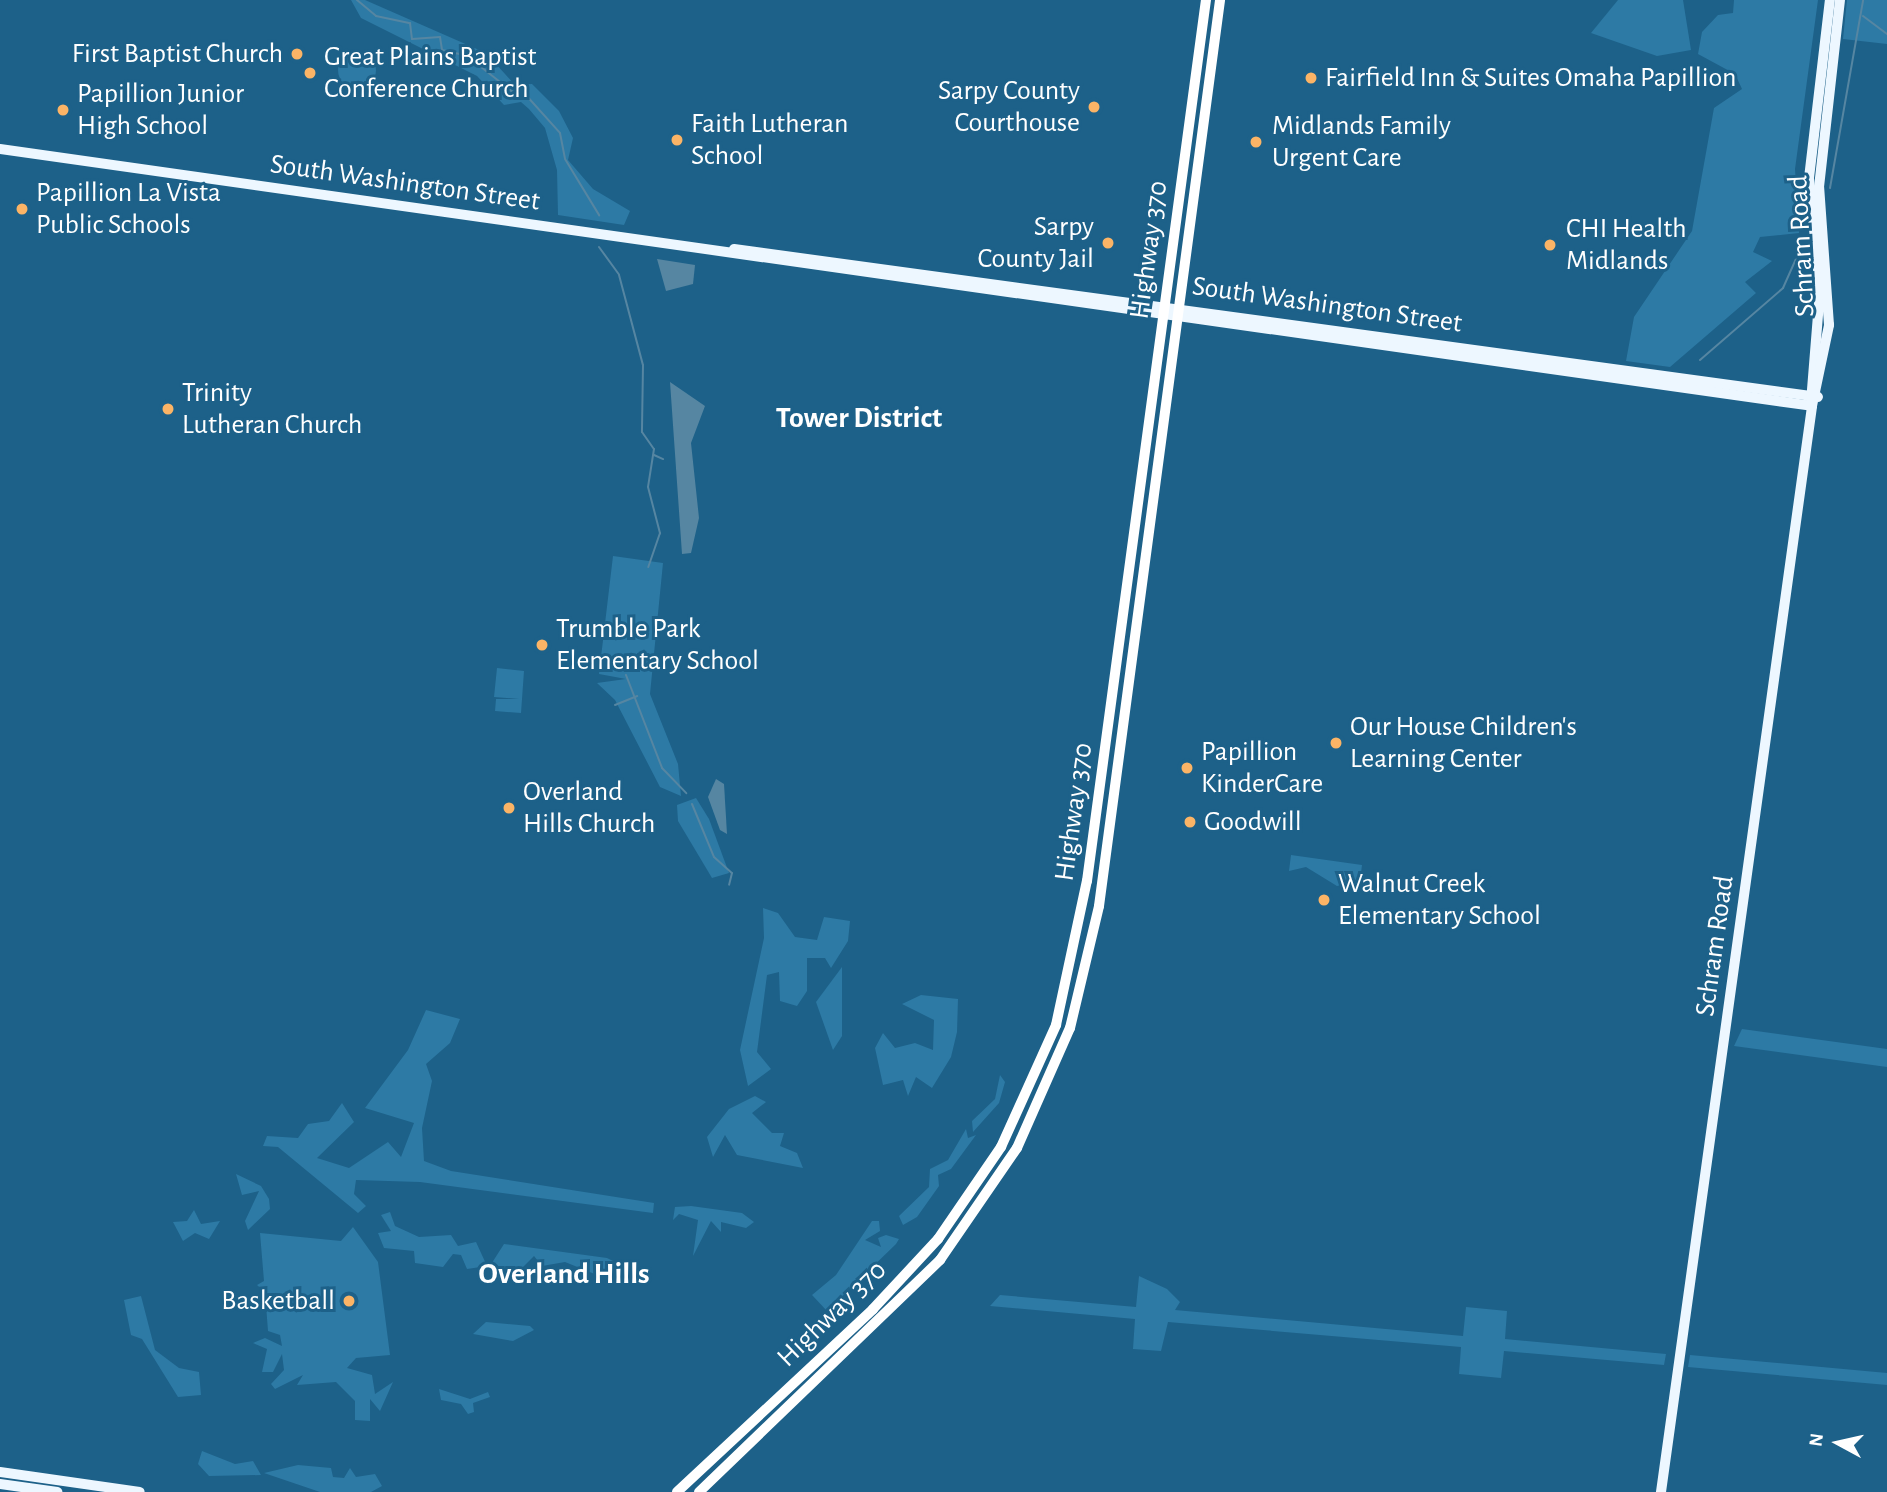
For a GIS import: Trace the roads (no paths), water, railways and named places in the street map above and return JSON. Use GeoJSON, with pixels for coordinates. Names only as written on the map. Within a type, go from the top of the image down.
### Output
{"type":"FeatureCollection","features":[{"type":"Feature","properties":{"kind":"highway","name":"Highway 370"},"geometry":{"type":"LineString","coordinates":[[1172,305],[1181,182],[1206,0]]}},
{"type":"Feature","properties":{"kind":"highway","name":"Highway 370"},"geometry":{"type":"LineString","coordinates":[[677,1492],[873,1309],[956,1216],[1028,1095],[1056,1025],[1083,943],[1098,806],[1220,0]]}},
{"type":"Feature","properties":{"kind":"highway","name":"Highway 370"},"geometry":{"type":"LineString","coordinates":[[699,1492],[940,1259],[1000,1177],[1044,1093],[1092,945],[1163,430],[1170,318]]}},
{"type":"Feature","properties":{"kind":"highway"},"geometry":{"type":"LineString","coordinates":[[1044,1093],[1082,958],[1083,943]]}},
{"type":"Feature","properties":{"kind":"main road","name":"Schram Road"},"geometry":{"type":"LineString","coordinates":[[1813,399],[1820,303],[1809,178],[1830,0]]}},
{"type":"Feature","properties":{"kind":"main road","name":"Schram Road"},"geometry":{"type":"LineString","coordinates":[[1661,1492],[1813,399],[1830,302],[1819,176],[1840,0]]}},
{"type":"Feature","properties":{"kind":"main road","name":"South Washington Street"},"geometry":{"type":"LineString","coordinates":[[0,149],[720,249],[1170,318],[1718,389]]}},
{"type":"Feature","properties":{"kind":"main road","name":"South Washington Street"},"geometry":{"type":"LineString","coordinates":[[720,249],[1303,323],[1718,389]]}},
{"type":"Feature","properties":{"kind":"main road"},"geometry":{"type":"LineString","coordinates":[[1242,327],[1303,323]]}},
{"type":"Feature","properties":{"kind":"main road"},"geometry":{"type":"LineString","coordinates":[[1301,336],[1310,329],[1353,331]]}},
{"type":"Feature","properties":{"kind":"main road"},"geometry":{"type":"LineString","coordinates":[[1718,389],[1813,399]]}},
{"type":"Feature","properties":{"kind":"main road"},"geometry":{"type":"LineString","coordinates":[[0,1472],[140,1492]]}},
{"type":"Feature","properties":{"kind":"main road"},"geometry":{"type":"LineString","coordinates":[[0,1484],[57,1492]]}},
{"type":"Feature","properties":{"kind":"waterway"},"geometry":{"type":"LineString","coordinates":[[357,0],[376,16],[410,23],[412,39],[440,37],[442,50],[467,56],[514,93]]}},
{"type":"Feature","properties":{"kind":"waterway"},"geometry":{"type":"LineString","coordinates":[[1830,188],[1863,0]]}},
{"type":"Feature","properties":{"kind":"waterway"},"geometry":{"type":"LineString","coordinates":[[1863,16],[1887,34]]}},
{"type":"Feature","properties":{"kind":"waterway"},"geometry":{"type":"LineString","coordinates":[[525,94],[560,133],[565,159],[599,215]]}},
{"type":"Feature","properties":{"kind":"waterway"},"geometry":{"type":"LineString","coordinates":[[1700,360],[1783,288],[1803,243]]}},
{"type":"Feature","properties":{"kind":"waterway"},"geometry":{"type":"LineString","coordinates":[[599,247],[619,275],[643,365],[642,432],[654,449],[648,487],[660,533],[648,567]]}},
{"type":"Feature","properties":{"kind":"waterway"},"geometry":{"type":"LineString","coordinates":[[654,455],[663,459]]}},
{"type":"Feature","properties":{"kind":"waterway"},"geometry":{"type":"LineString","coordinates":[[626,675],[662,768],[686,793]]}},
{"type":"Feature","properties":{"kind":"waterway"},"geometry":{"type":"LineString","coordinates":[[615,705],[637,696]]}},
{"type":"Feature","properties":{"kind":"waterway"},"geometry":{"type":"LineString","coordinates":[[692,804],[714,857],[732,873],[729,885]]}},
{"type":"Feature","properties":{"kind":"place","name":"First Baptist Church"},"geometry":{"type":"Point","coordinates":[297,54]}},
{"type":"Feature","properties":{"kind":"place","name":"Great Plains Baptist Conference Church"},"geometry":{"type":"Point","coordinates":[310,73]}},
{"type":"Feature","properties":{"kind":"place","name":"Fairfield Inn & Suites Omaha Papillion"},"geometry":{"type":"Point","coordinates":[1311,78]}},
{"type":"Feature","properties":{"kind":"place","name":"Sarpy County Courthouse"},"geometry":{"type":"Point","coordinates":[1094,107]}},
{"type":"Feature","properties":{"kind":"place","name":"Papillion Junior High School"},"geometry":{"type":"Point","coordinates":[63,110]}},
{"type":"Feature","properties":{"kind":"place","name":"Faith Lutheran School"},"geometry":{"type":"Point","coordinates":[677,140]}},
{"type":"Feature","properties":{"kind":"place","name":"Midlands Family Urgent Care"},"geometry":{"type":"Point","coordinates":[1256,142]}},
{"type":"Feature","properties":{"kind":"place","name":"Papillion La Vista Public Schools"},"geometry":{"type":"Point","coordinates":[22,209]}},
{"type":"Feature","properties":{"kind":"place","name":"Sarpy County Jail"},"geometry":{"type":"Point","coordinates":[1108,243]}},
{"type":"Feature","properties":{"kind":"place","name":"CHI Health Midlands"},"geometry":{"type":"Point","coordinates":[1550,245]}},
{"type":"Feature","properties":{"kind":"place","name":"Trinity Lutheran Church"},"geometry":{"type":"Point","coordinates":[168,409]}},
{"type":"Feature","properties":{"kind":"place","name":"Trumble Park Elementary School"},"geometry":{"type":"Point","coordinates":[542,645]}},
{"type":"Feature","properties":{"kind":"place","name":"Our House Children's Learning Center"},"geometry":{"type":"Point","coordinates":[1336,743]}},
{"type":"Feature","properties":{"kind":"place","name":"Papillion KinderCare"},"geometry":{"type":"Point","coordinates":[1187,768]}},
{"type":"Feature","properties":{"kind":"place","name":"Overland Hills Church"},"geometry":{"type":"Point","coordinates":[509,808]}},
{"type":"Feature","properties":{"kind":"place","name":"Goodwill"},"geometry":{"type":"Point","coordinates":[1190,822]}},
{"type":"Feature","properties":{"kind":"place","name":"Walnut Creek Elementary School"},"geometry":{"type":"Point","coordinates":[1324,900]}},
{"type":"Feature","properties":{"kind":"place","name":"Basketball"},"geometry":{"type":"Point","coordinates":[349,1301]}},
{"type":"Feature","properties":{"kind":"district","name":"Tower District"},"geometry":{"type":"Point","coordinates":[859,418]}},
{"type":"Feature","properties":{"kind":"district","name":"Overland Hills"},"geometry":{"type":"Point","coordinates":[564,1274]}}]}
